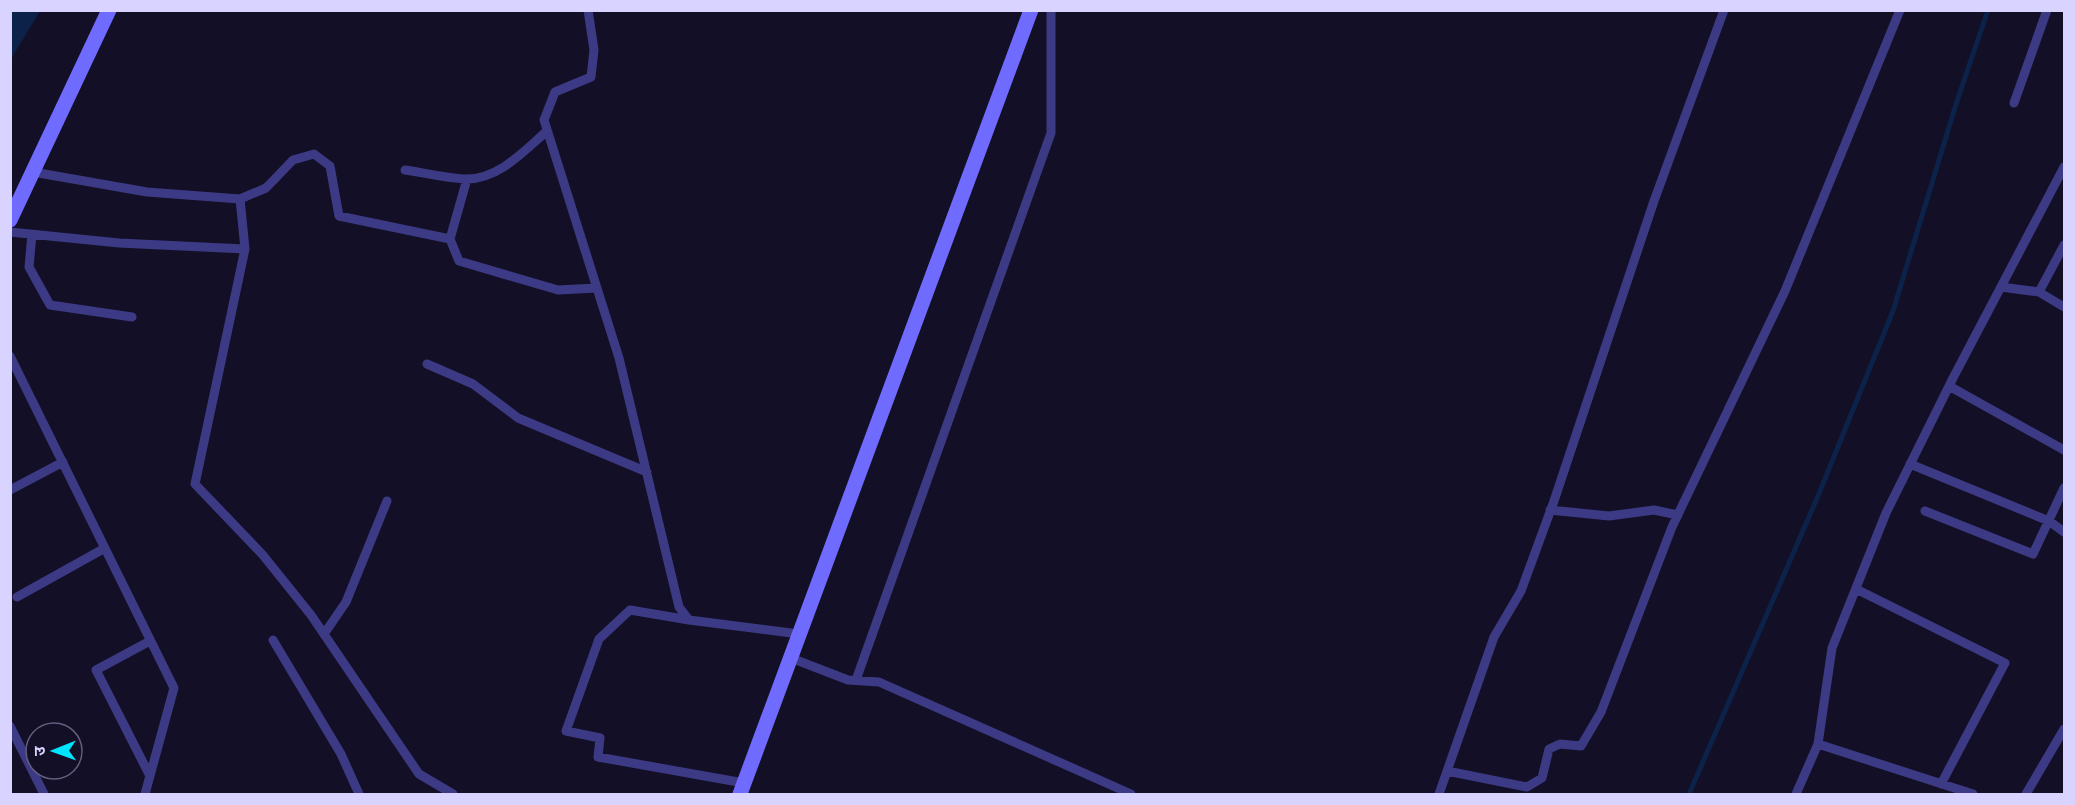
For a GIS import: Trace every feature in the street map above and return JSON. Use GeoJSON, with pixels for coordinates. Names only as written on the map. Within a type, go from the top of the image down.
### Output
{"type":"FeatureCollection","features":[{"type":"Feature","properties":{"kind":"street"},"geometry":{"type":"LineString","coordinates":[[10,220],[109,10]]}},
{"type":"Feature","properties":{"kind":"street"},"geometry":{"type":"LineString","coordinates":[[742,789],[1031,10]]}},
{"type":"Feature","properties":{"kind":"lane"},"geometry":{"type":"LineString","coordinates":[[588,10],[594,50],[591,77],[555,92],[543,120],[619,358],[679,607],[689,620]]}},
{"type":"Feature","properties":{"kind":"lane"},"geometry":{"type":"LineString","coordinates":[[856,680],[1051,133],[1051,10]]}},
{"type":"Feature","properties":{"kind":"lane"},"geometry":{"type":"LineString","coordinates":[[1439,795],[1494,637],[1521,591],[1654,201],[1724,10]]}},
{"type":"Feature","properties":{"kind":"lane"},"geometry":{"type":"LineString","coordinates":[[1447,771],[1527,787],[1542,778],[1549,748],[1560,744],[1581,746],[1601,712],[1678,515],[1785,291],[1900,10]]}},
{"type":"Feature","properties":{"kind":"lane"},"geometry":{"type":"LineString","coordinates":[[2014,103],[2047,10]]}},
{"type":"Feature","properties":{"kind":"lane"},"geometry":{"type":"LineString","coordinates":[[405,170],[467,179],[491,174],[518,157],[547,131]]}},
{"type":"Feature","properties":{"kind":"lane"},"geometry":{"type":"LineString","coordinates":[[33,172],[147,192],[240,200],[266,188],[293,160],[314,154],[330,166],[339,216],[450,239]]}},
{"type":"Feature","properties":{"kind":"lane"},"geometry":{"type":"LineString","coordinates":[[1796,795],[1818,744],[1832,648],[1886,513],[1948,386],[2064,167]]}},
{"type":"Feature","properties":{"kind":"lane"},"geometry":{"type":"LineString","coordinates":[[467,179],[450,239],[459,261],[558,290],[597,288]]}},
{"type":"Feature","properties":{"kind":"lane"},"geometry":{"type":"LineString","coordinates":[[240,200],[245,249],[195,484],[262,554],[311,615],[419,774],[453,795]]}},
{"type":"Feature","properties":{"kind":"lane"},"geometry":{"type":"LineString","coordinates":[[10,232],[119,243],[245,249]]}},
{"type":"Feature","properties":{"kind":"lane"},"geometry":{"type":"LineString","coordinates":[[33,234],[29,267],[50,305],[132,317]]}},
{"type":"Feature","properties":{"kind":"lane"},"geometry":{"type":"LineString","coordinates":[[2039,292],[2064,245]]}},
{"type":"Feature","properties":{"kind":"lane"},"geometry":{"type":"LineString","coordinates":[[2001,286],[2039,292],[2064,307]]}},
{"type":"Feature","properties":{"kind":"lane"},"geometry":{"type":"LineString","coordinates":[[10,356],[174,688],[145,795]]}},
{"type":"Feature","properties":{"kind":"lane"},"geometry":{"type":"LineString","coordinates":[[427,364],[473,384],[518,418],[647,472]]}},
{"type":"Feature","properties":{"kind":"lane"},"geometry":{"type":"LineString","coordinates":[[1948,386],[2064,450]]}},
{"type":"Feature","properties":{"kind":"lane"},"geometry":{"type":"LineString","coordinates":[[10,490],[63,462]]}},
{"type":"Feature","properties":{"kind":"lane"},"geometry":{"type":"LineString","coordinates":[[1910,464],[2049,521],[2064,532]]}},
{"type":"Feature","properties":{"kind":"lane"},"geometry":{"type":"LineString","coordinates":[[1925,511],[2034,554],[2064,488]]}},
{"type":"Feature","properties":{"kind":"lane"},"geometry":{"type":"LineString","coordinates":[[324,634],[346,602],[387,501]]}},
{"type":"Feature","properties":{"kind":"lane"},"geometry":{"type":"LineString","coordinates":[[1550,510],[1609,516],[1654,510],[1678,515]]}},
{"type":"Feature","properties":{"kind":"lane"},"geometry":{"type":"LineString","coordinates":[[17,597],[105,548]]}},
{"type":"Feature","properties":{"kind":"lane"},"geometry":{"type":"LineString","coordinates":[[1856,589],[2005,663],[1941,784]]}},
{"type":"Feature","properties":{"kind":"lane"},"geometry":{"type":"LineString","coordinates":[[742,789],[598,757],[600,738],[566,731],[599,639],[630,610],[799,634]]}},
{"type":"Feature","properties":{"kind":"lane"},"geometry":{"type":"LineString","coordinates":[[273,640],[341,754],[360,795]]}},
{"type":"Feature","properties":{"kind":"lane"},"geometry":{"type":"LineString","coordinates":[[150,641],[96,670],[150,776]]}},
{"type":"Feature","properties":{"kind":"lane"},"geometry":{"type":"LineString","coordinates":[[791,658],[848,680],[879,682],[1131,795]]}},
{"type":"Feature","properties":{"kind":"lane"},"geometry":{"type":"LineString","coordinates":[[10,726],[44,795]]}},
{"type":"Feature","properties":{"kind":"lane"},"geometry":{"type":"LineString","coordinates":[[2026,795],[2064,729]]}},
{"type":"Feature","properties":{"kind":"lane"},"geometry":{"type":"LineString","coordinates":[[1818,744],[1973,795]]}},
{"type":"Feature","properties":{"kind":"water"},"geometry":{"type":"Polygon","coordinates":[[[10,11],[40,11],[11,59],[10,11]]]}},
{"type":"Feature","properties":{"kind":"waterway"},"geometry":{"type":"LineString","coordinates":[[1689,794],[1818,496],[1893,311],[1957,101],[1988,10]]}}]}
